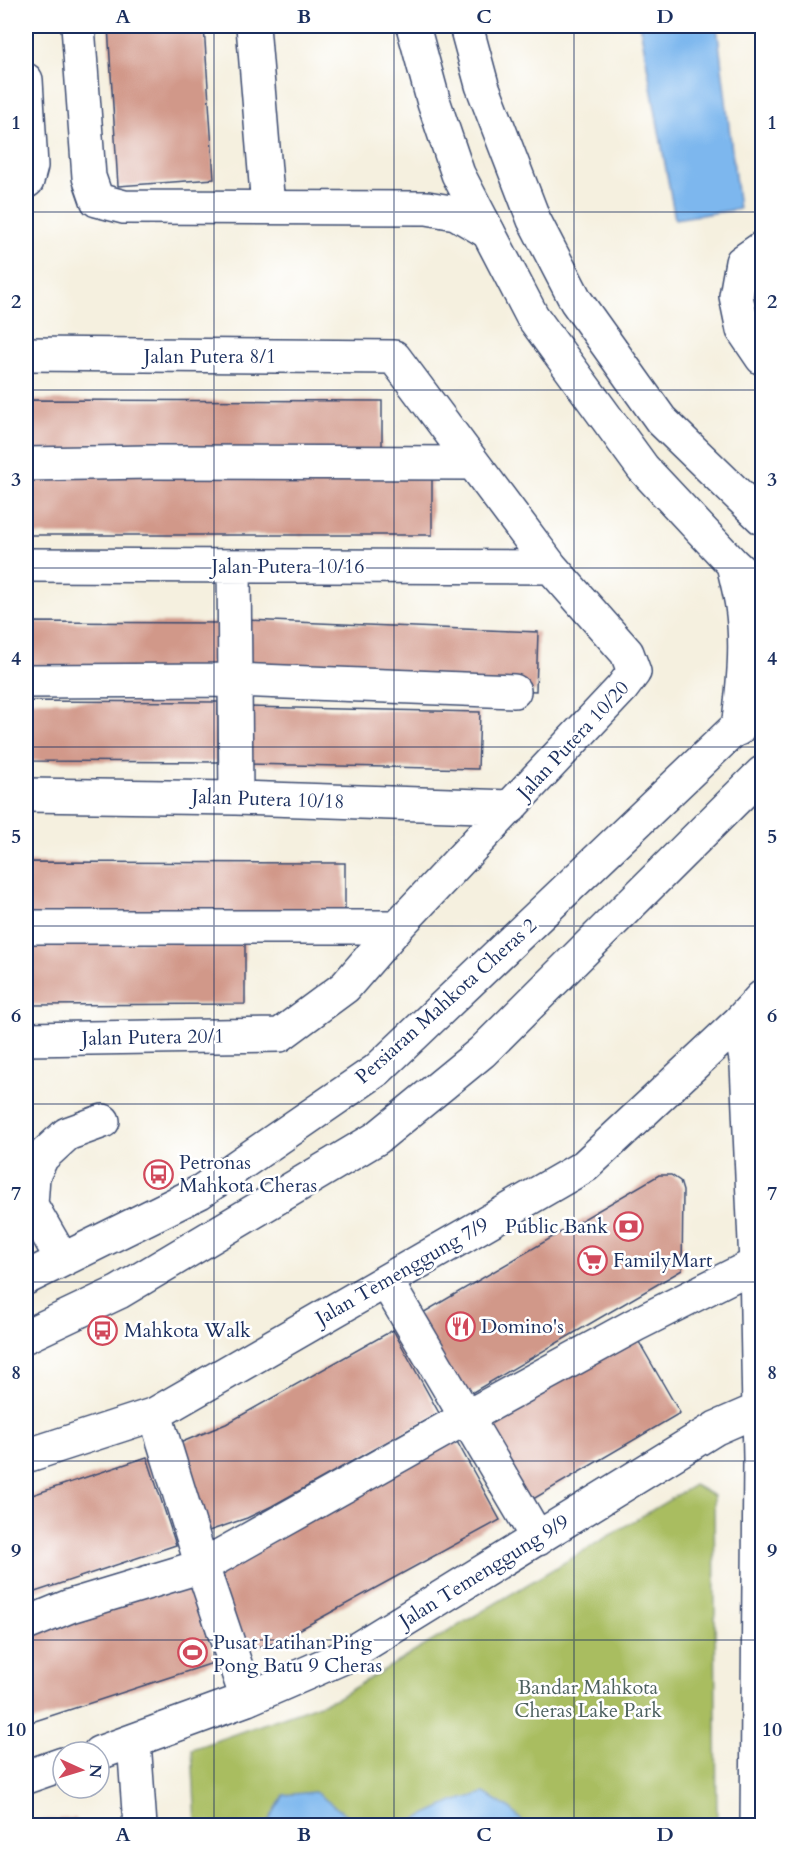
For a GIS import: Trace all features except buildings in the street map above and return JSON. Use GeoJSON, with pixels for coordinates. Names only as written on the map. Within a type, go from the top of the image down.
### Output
{"type":"FeatureCollection","features":[{"type":"Feature","properties":{"kind":"street"},"geometry":{"type":"LineString","coordinates":[[78,26],[88,177],[97,200],[124,207],[426,208],[456,213],[488,232]]}},
{"type":"Feature","properties":{"kind":"street"},"geometry":{"type":"LineString","coordinates":[[253,26],[268,207]]}},
{"type":"Feature","properties":{"kind":"street"},"geometry":{"type":"LineString","coordinates":[[413,26],[434,103],[458,174],[532,316],[643,468],[762,591]]}},
{"type":"Feature","properties":{"kind":"street"},"geometry":{"type":"LineString","coordinates":[[466,26],[482,85],[534,220],[576,301],[661,420],[762,518]]}},
{"type":"Feature","properties":{"kind":"street"},"geometry":{"type":"LineString","coordinates":[[26,80],[31,166],[26,181]]}},
{"type":"Feature","properties":{"kind":"street"},"geometry":{"type":"LineString","coordinates":[[762,248],[742,262],[736,296],[742,330],[762,357]]}},
{"type":"Feature","properties":{"kind":"street","name":"Jalan Putera 8/1"},"geometry":{"type":"LineString","coordinates":[[26,354],[394,357]]}},
{"type":"Feature","properties":{"kind":"street","name":"Jalan Putera 10/20"},"geometry":{"type":"LineString","coordinates":[[280,1035],[345,987],[397,927],[622,688],[634,672],[627,653],[551,567],[394,357]]}},
{"type":"Feature","properties":{"kind":"street"},"geometry":{"type":"LineString","coordinates":[[26,464],[472,463]]}},
{"type":"Feature","properties":{"kind":"street"},"geometry":{"type":"LineString","coordinates":[[734,564],[742,607],[745,646],[744,686],[738,729]]}},
{"type":"Feature","properties":{"kind":"street","name":"Jalan Putera 10/16"},"geometry":{"type":"LineString","coordinates":[[26,565],[551,567]]}},
{"type":"Feature","properties":{"kind":"street"},"geometry":{"type":"LineString","coordinates":[[234,566],[236,798]]}},
{"type":"Feature","properties":{"kind":"street"},"geometry":{"type":"LineString","coordinates":[[26,681],[235,680],[514,691]]}},
{"type":"Feature","properties":{"kind":"street","name":"Persiaran Mahkota Cheras 2"},"geometry":{"type":"LineString","coordinates":[[26,1278],[200,1192],[377,1070],[738,729],[762,703]]}},
{"type":"Feature","properties":{"kind":"street"},"geometry":{"type":"LineString","coordinates":[[26,1336],[119,1292],[377,1138],[482,1052],[762,773]]}},
{"type":"Feature","properties":{"kind":"street","name":"Jalan Putera 10/18"},"geometry":{"type":"LineString","coordinates":[[26,795],[236,798],[510,807]]}},
{"type":"Feature","properties":{"kind":"street"},"geometry":{"type":"LineString","coordinates":[[26,927],[397,927]]}},
{"type":"Feature","properties":{"kind":"street","name":"Jalan Temenggung 7/9"},"geometry":{"type":"LineString","coordinates":[[26,1456],[155,1414],[585,1166],[739,1022],[762,997]]}},
{"type":"Feature","properties":{"kind":"street"},"geometry":{"type":"LineString","coordinates":[[739,1022],[747,1065],[761,1408],[759,1806]]}},
{"type":"Feature","properties":{"kind":"street","name":"Jalan Putera 20/1"},"geometry":{"type":"LineString","coordinates":[[26,1039],[280,1035]]}},
{"type":"Feature","properties":{"kind":"street"},"geometry":{"type":"LineString","coordinates":[[62,1259],[31,1205],[33,1176],[42,1157],[67,1134],[103,1121]]}},
{"type":"Feature","properties":{"kind":"street"},"geometry":{"type":"LineString","coordinates":[[26,1624],[70,1606],[202,1566],[635,1325],[756,1264]]}},
{"type":"Feature","properties":{"kind":"street"},"geometry":{"type":"LineString","coordinates":[[386,1281],[538,1539]]}},
{"type":"Feature","properties":{"kind":"street","name":"Jalan Temenggung 9/9"},"geometry":{"type":"LineString","coordinates":[[111,1749],[247,1699],[346,1656],[716,1428],[761,1408]]}},
{"type":"Feature","properties":{"kind":"street"},"geometry":{"type":"LineString","coordinates":[[155,1414],[202,1566],[247,1699]]}},
{"type":"Feature","properties":{"kind":"street"},"geometry":{"type":"LineString","coordinates":[[134,1741],[140,1826]]}},
{"type":"Feature","properties":{"kind":"street"},"geometry":{"type":"LineString","coordinates":[[26,1777],[51,1768]]}},
{"type":"Feature","properties":{"kind":"green space","name":"Bandar Mahkota Cheras Lake Park"},"geometry":{"type":"Polygon","coordinates":[[[694,1485],[714,1496],[717,1825],[196,1825],[192,1749],[337,1698],[694,1485]]]}},
{"type":"Feature","properties":{"kind":"water"},"geometry":{"type":"Polygon","coordinates":[[[640,26],[717,26],[739,209],[675,219],[640,26]]]}},
{"type":"Feature","properties":{"kind":"water"},"geometry":{"type":"Polygon","coordinates":[[[315,1792],[360,1825],[266,1825],[284,1795],[315,1792]]]}},
{"type":"Feature","properties":{"kind":"water"},"geometry":{"type":"Polygon","coordinates":[[[484,1793],[510,1809],[526,1825],[403,1825],[453,1802],[484,1793]]]}},
{"type":"Feature","properties":{"kind":"place","name":"Petronas Mahkota Cheras"},"geometry":{"type":"Point","coordinates":[158,1174]}},
{"type":"Feature","properties":{"kind":"place","name":"Public Bank"},"geometry":{"type":"Point","coordinates":[629,1226]}},
{"type":"Feature","properties":{"kind":"place","name":"FamilyMart"},"geometry":{"type":"Point","coordinates":[592,1260]}},
{"type":"Feature","properties":{"kind":"place","name":"Domino's"},"geometry":{"type":"Point","coordinates":[460,1326]}},
{"type":"Feature","properties":{"kind":"place","name":"Mahkota Walk"},"geometry":{"type":"Point","coordinates":[103,1330]}},
{"type":"Feature","properties":{"kind":"place","name":"Pusat Latihan Ping Pong Batu 9 Cheras"},"geometry":{"type":"Point","coordinates":[192,1653]}}]}
